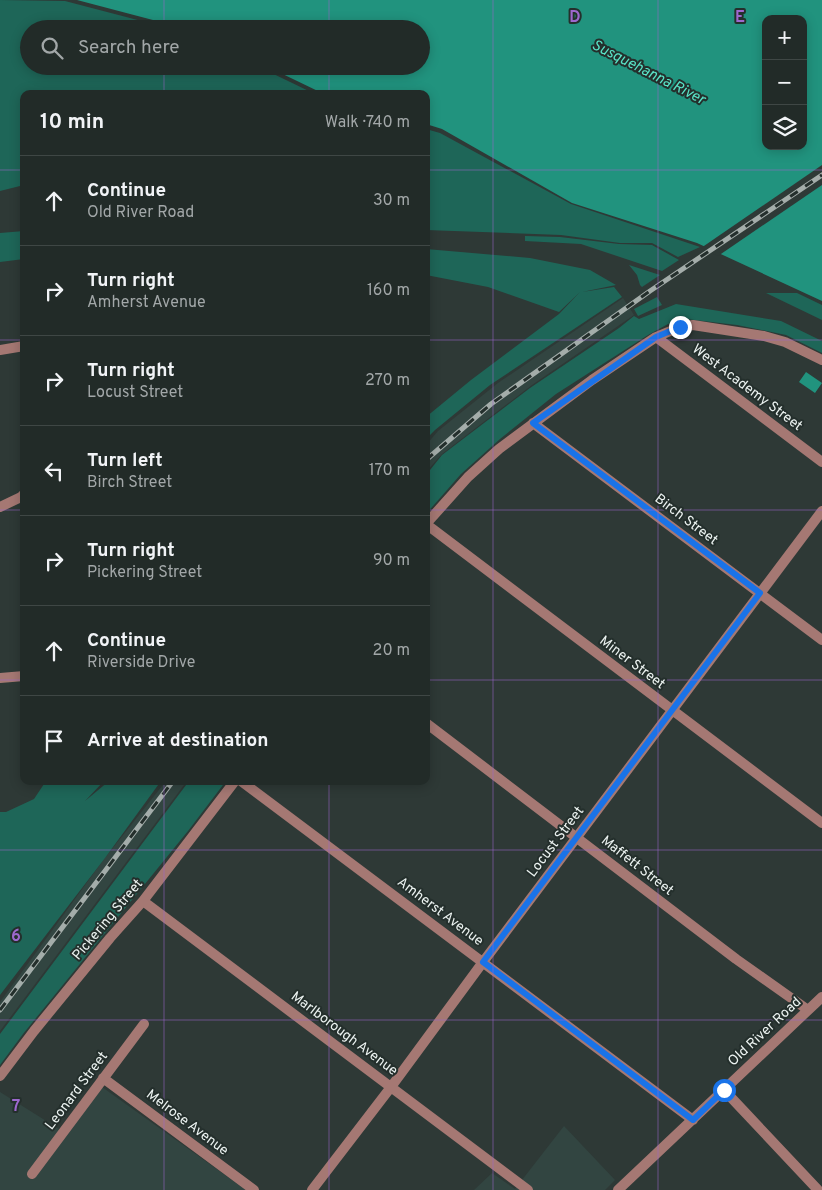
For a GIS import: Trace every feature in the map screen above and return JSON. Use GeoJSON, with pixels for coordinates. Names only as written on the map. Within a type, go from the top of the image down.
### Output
{"type":"FeatureCollection","features":[{"type":"Feature","properties":{"kind":"street"},"geometry":{"type":"LineString","coordinates":[[430,520],[468,477],[499,449],[656,337],[680,327],[693,325],[748,333],[784,342],[822,360]]}},
{"type":"Feature","properties":{"kind":"street","name":"West Academy Street"},"geometry":{"type":"LineString","coordinates":[[656,337],[822,462]]}},
{"type":"Feature","properties":{"kind":"street"},"geometry":{"type":"LineString","coordinates":[[0,350],[20,347]]}},
{"type":"Feature","properties":{"kind":"street","name":"Birch Street"},"geometry":{"type":"LineString","coordinates":[[533,423],[822,640]]}},
{"type":"Feature","properties":{"kind":"street"},"geometry":{"type":"LineString","coordinates":[[0,507],[20,497]]}},
{"type":"Feature","properties":{"kind":"street","name":"Locust Street"},"geometry":{"type":"LineString","coordinates":[[312,1190],[822,512]]}},
{"type":"Feature","properties":{"kind":"street","name":"Miner Street"},"geometry":{"type":"LineString","coordinates":[[430,527],[822,823]]}},
{"type":"Feature","properties":{"kind":"street"},"geometry":{"type":"LineString","coordinates":[[0,678],[20,676]]}},
{"type":"Feature","properties":{"kind":"street","name":"Maffett Street"},"geometry":{"type":"LineString","coordinates":[[430,726],[736,959],[808,1010]]}},
{"type":"Feature","properties":{"kind":"street","name":"Pickering Street"},"geometry":{"type":"LineString","coordinates":[[0,1076],[34,1031],[143,900],[232,785]]}},
{"type":"Feature","properties":{"kind":"street","name":"Amherst Avenue"},"geometry":{"type":"LineString","coordinates":[[246,785],[693,1120]]}},
{"type":"Feature","properties":{"kind":"street","name":"Marlborough Avenue"},"geometry":{"type":"LineString","coordinates":[[143,900],[528,1190]]}},
{"type":"Feature","properties":{"kind":"street","name":"Old River Road"},"geometry":{"type":"LineString","coordinates":[[618,1190],[822,997]]}},
{"type":"Feature","properties":{"kind":"street","name":"Leonard Street"},"geometry":{"type":"LineString","coordinates":[[32,1174],[144,1024]]}},
{"type":"Feature","properties":{"kind":"street","name":"Melrose Avenue"},"geometry":{"type":"LineString","coordinates":[[103,1078],[254,1190]]}},
{"type":"Feature","properties":{"kind":"street"},"geometry":{"type":"LineString","coordinates":[[724,1090],[818,1190]]}},
{"type":"Feature","properties":{"kind":"shaded area"},"geometry":{"type":"Polygon","coordinates":[[[0,0],[65,1],[138,20],[20,20],[20,75],[276,75],[307,90],[20,90],[20,186],[0,191],[0,0]]]}},
{"type":"Feature","properties":{"kind":"shaded area"},"geometry":{"type":"Polygon","coordinates":[[[430,130],[440,133],[571,204],[700,247],[678,257],[652,243],[620,243],[561,235],[430,230],[430,130]]]}},
{"type":"Feature","properties":{"kind":"shaded area"},"geometry":{"type":"Polygon","coordinates":[[[20,231],[20,260],[0,262],[0,233],[20,231]]]}},
{"type":"Feature","properties":{"kind":"shaded area"},"geometry":{"type":"Polygon","coordinates":[[[525,236],[652,245],[679,260],[662,271],[581,244],[525,241],[525,236]]]}},
{"type":"Feature","properties":{"kind":"shaded area"},"geometry":{"type":"Polygon","coordinates":[[[430,249],[530,258],[590,270],[616,285],[582,292],[614,287],[622,297],[490,385],[430,435],[430,414],[471,380],[559,314],[580,292],[559,312],[488,287],[430,276],[430,249]]]}},
{"type":"Feature","properties":{"kind":"shaded area"},"geometry":{"type":"Polygon","coordinates":[[[629,265],[660,275],[642,287],[637,275],[629,265]]]}},
{"type":"Feature","properties":{"kind":"shaded area"},"geometry":{"type":"Polygon","coordinates":[[[766,293],[797,293],[822,305],[822,320],[766,293]]]}},
{"type":"Feature","properties":{"kind":"shaded area"},"geometry":{"type":"Polygon","coordinates":[[[657,297],[662,305],[638,316],[634,309],[657,297]]]}},
{"type":"Feature","properties":{"kind":"shaded area"},"geometry":{"type":"Polygon","coordinates":[[[623,298],[634,315],[532,385],[442,454],[430,468],[430,440],[438,431],[498,383],[623,298]]]}},
{"type":"Feature","properties":{"kind":"shaded area"},"geometry":{"type":"Polygon","coordinates":[[[676,304],[781,321],[822,341],[822,353],[786,335],[737,325],[686,319],[668,324],[556,394],[500,439],[461,474],[430,509],[430,470],[442,455],[530,388],[634,316],[639,319],[676,304]]]}},
{"type":"Feature","properties":{"kind":"shaded area"},"geometry":{"type":"Polygon","coordinates":[[[43,785],[100,785],[85,801],[104,785],[158,785],[0,995],[0,812],[6,812],[34,799],[43,785]]]}},
{"type":"Feature","properties":{"kind":"shaded area"},"geometry":{"type":"Polygon","coordinates":[[[163,785],[184,785],[0,1031],[0,1002],[104,859],[163,785]]]}},
{"type":"Feature","properties":{"kind":"shaded area"},"geometry":{"type":"Polygon","coordinates":[[[186,785],[223,785],[0,1065],[0,1034],[186,785]]]}},
{"type":"Feature","properties":{"kind":"shaded area"},"geometry":{"type":"Polygon","coordinates":[[[102,1087],[246,1190],[0,1190],[0,1092],[67,1134],[102,1087]]]}},
{"type":"Feature","properties":{"kind":"shaded area"},"geometry":{"type":"Polygon","coordinates":[[[564,1126],[615,1180],[605,1190],[474,1190],[492,1173],[515,1189],[564,1126]]]}},
{"type":"Feature","properties":{"kind":"water","name":"Susquehanna River"},"geometry":{"type":"Polygon","coordinates":[[[77,0],[822,0],[822,301],[697,243],[572,203],[442,129],[430,125],[430,90],[316,90],[285,75],[430,75],[430,20],[153,20],[77,0]]]}},
{"type":"Feature","properties":{"kind":"water"},"geometry":{"type":"Polygon","coordinates":[[[806,372],[822,383],[815,393],[799,382],[806,372]]]}},
{"type":"Feature","properties":{"kind":"pier"},"geometry":{"type":"Polygon","coordinates":[[[822,165],[822,185],[718,256],[701,248],[822,165]]]}},
{"type":"Feature","properties":{"kind":"railway"},"geometry":{"type":"LineString","coordinates":[[430,457],[491,404],[650,291],[822,175]]}},
{"type":"Feature","properties":{"kind":"railway"},"geometry":{"type":"LineString","coordinates":[[0,1010],[170,785]]}},
{"type":"Feature","properties":{"kind":"route"},"geometry":{"type":"LineString","coordinates":[[680,327],[656,337],[533,423],[760,593],[483,962],[693,1120],[724,1090]]}}]}
